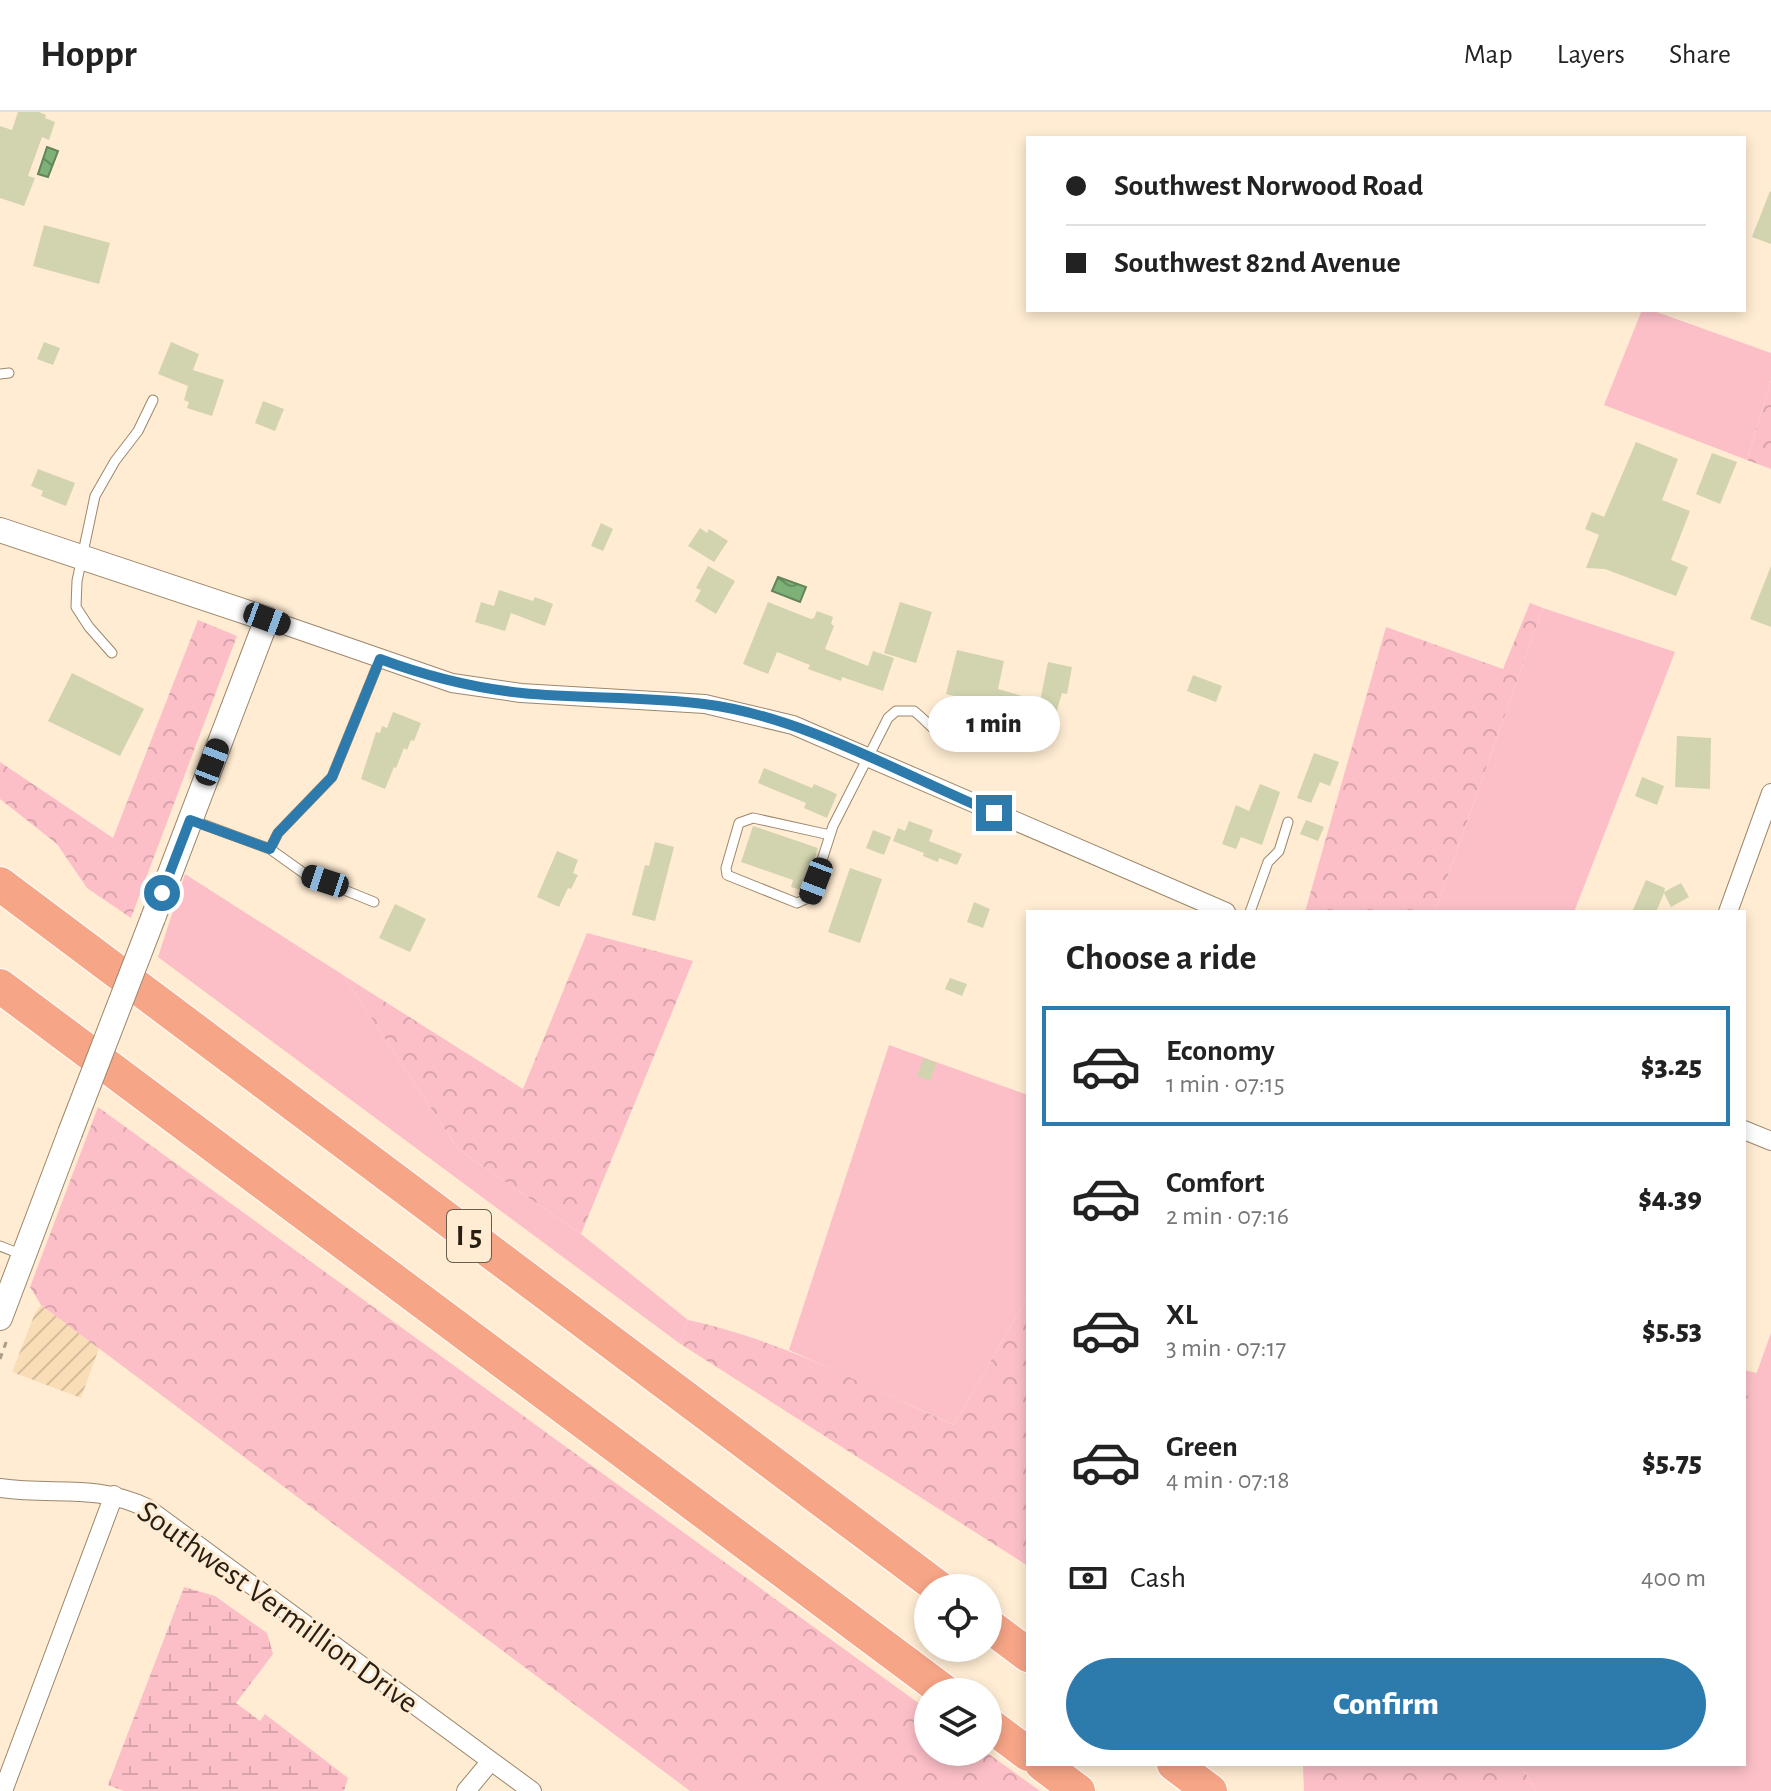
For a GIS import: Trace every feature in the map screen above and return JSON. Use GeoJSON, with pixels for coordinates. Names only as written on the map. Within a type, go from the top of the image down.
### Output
{"type":"FeatureCollection","features":[{"type":"Feature","properties":{"kind":"highway","name":"I 5"},"geometry":{"type":"LineString","coordinates":[[0,884],[920,1574]]}},
{"type":"Feature","properties":{"kind":"highway","name":"I 5"},"geometry":{"type":"LineString","coordinates":[[0,986],[926,1678]]}},
{"type":"Feature","properties":{"kind":"highway"},"geometry":{"type":"LineString","coordinates":[[1002,1636],[1026,1654]]}},
{"type":"Feature","properties":{"kind":"highway"},"geometry":{"type":"LineString","coordinates":[[1002,1734],[1026,1752]]}},
{"type":"Feature","properties":{"kind":"highway"},"geometry":{"type":"LineString","coordinates":[[1045,1766],[1078,1791]]}},
{"type":"Feature","properties":{"kind":"highway"},"geometry":{"type":"LineString","coordinates":[[1177,1766],[1210,1791]]}},
{"type":"Feature","properties":{"kind":"street"},"geometry":{"type":"LineString","coordinates":[[0,530],[452,683],[521,693],[705,704],[793,725],[1221,910]]}},
{"type":"Feature","properties":{"kind":"street"},"geometry":{"type":"LineString","coordinates":[[0,1318],[267,619]]}},
{"type":"Feature","properties":{"kind":"street"},"geometry":{"type":"LineString","coordinates":[[1729,910],[1771,793]]}},
{"type":"Feature","properties":{"kind":"street"},"geometry":{"type":"LineString","coordinates":[[1746,1131],[1771,1141]]}},
{"type":"Feature","properties":{"kind":"street","name":"Southwest Vermillion Drive"},"geometry":{"type":"LineString","coordinates":[[0,1488],[45,1492],[82,1490],[114,1495],[147,1508],[532,1791]]}},
{"type":"Feature","properties":{"kind":"street"},"geometry":{"type":"LineString","coordinates":[[3,1791],[114,1495]]}},
{"type":"Feature","properties":{"kind":"street"},"geometry":{"type":"LineString","coordinates":[[466,1791],[491,1761]]}},
{"type":"Feature","properties":{"kind":"lane"},"geometry":{"type":"LineString","coordinates":[[112,653],[76,607],[77,581],[95,496],[115,461],[138,431],[153,400]]}},
{"type":"Feature","properties":{"kind":"lane"},"geometry":{"type":"LineString","coordinates":[[270,849],[278,833],[332,777],[380,659]]}},
{"type":"Feature","properties":{"kind":"lane"},"geometry":{"type":"LineString","coordinates":[[830,835],[753,818],[745,820],[739,823],[726,868],[727,875],[797,903],[805,902],[810,897],[830,835],[888,718],[896,711],[914,711],[937,734],[954,742],[965,742],[973,737],[979,722]]}},
{"type":"Feature","properties":{"kind":"lane"},"geometry":{"type":"LineString","coordinates":[[190,820],[270,849],[305,874],[374,902]]}},
{"type":"Feature","properties":{"kind":"lane"},"geometry":{"type":"LineString","coordinates":[[1251,910],[1268,862],[1279,851],[1288,822]]}},
{"type":"Feature","properties":{"kind":"lane"},"geometry":{"type":"LineString","coordinates":[[0,1246],[24,1256]]}},
{"type":"Feature","properties":{"kind":"shaded area"},"geometry":{"type":"Polygon","coordinates":[[[41,1305],[99,1348],[81,1398],[12,1372],[41,1305]]]}},
{"type":"Feature","properties":{"kind":"green space"},"geometry":{"type":"Polygon","coordinates":[[[1641,312],[1657,312],[1771,353],[1771,380],[1747,460],[1604,405],[1641,312]]]}},
{"type":"Feature","properties":{"kind":"green space"},"geometry":{"type":"Polygon","coordinates":[[[1771,380],[1771,469],[1747,460],[1771,380]]]}},
{"type":"Feature","properties":{"kind":"green space"},"geometry":{"type":"Polygon","coordinates":[[[1530,603],[1543,608],[1436,910],[1306,910],[1386,627],[1503,669],[1530,603]]]}},
{"type":"Feature","properties":{"kind":"green space"},"geometry":{"type":"Polygon","coordinates":[[[1543,608],[1675,652],[1575,910],[1436,910],[1543,608]]]}},
{"type":"Feature","properties":{"kind":"green space"},"geometry":{"type":"Polygon","coordinates":[[[198,620],[237,636],[131,918],[87,888],[57,844],[0,799],[0,762],[113,838],[198,620]]]}},
{"type":"Feature","properties":{"kind":"green space"},"geometry":{"type":"Polygon","coordinates":[[[185,874],[343,975],[458,1149],[581,1234],[688,1320],[679,1343],[158,957],[185,874]]]}},
{"type":"Feature","properties":{"kind":"green space"},"geometry":{"type":"Polygon","coordinates":[[[587,933],[693,961],[581,1234],[458,1149],[343,975],[523,1089],[587,933]]]}},
{"type":"Feature","properties":{"kind":"green space"},"geometry":{"type":"Polygon","coordinates":[[[889,1045],[1026,1094],[1026,1299],[954,1425],[789,1350],[889,1045]]]}},
{"type":"Feature","properties":{"kind":"green space"},"geometry":{"type":"Polygon","coordinates":[[[98,1107],[914,1700],[914,1766],[1002,1766],[1002,1764],[1040,1791],[690,1791],[41,1305],[30,1287],[98,1107]]]}},
{"type":"Feature","properties":{"kind":"green space"},"geometry":{"type":"Polygon","coordinates":[[[1026,1299],[1026,1565],[679,1343],[688,1320],[757,1339],[823,1365],[954,1425],[1026,1299]]]}},
{"type":"Feature","properties":{"kind":"green space"},"geometry":{"type":"Polygon","coordinates":[[[1771,1333],[1771,1791],[1536,1791],[1521,1766],[1746,1766],[1746,1402],[1771,1333]]]}},
{"type":"Feature","properties":{"kind":"green space"},"geometry":{"type":"Polygon","coordinates":[[[1746,1370],[1757,1373],[1746,1403],[1746,1370]]]}},
{"type":"Feature","properties":{"kind":"green space"},"geometry":{"type":"Polygon","coordinates":[[[184,1587],[215,1596],[267,1633],[273,1654],[236,1703],[260,1721],[265,1714],[348,1778],[344,1791],[124,1791],[108,1785],[184,1587]]]}},
{"type":"Feature","properties":{"kind":"green space"},"geometry":{"type":"Polygon","coordinates":[[[1303,1766],[1521,1766],[1536,1791],[1304,1791],[1303,1766]]]}},
{"type":"Feature","properties":{"kind":"water"},"geometry":{"type":"Polygon","coordinates":[[[47,147],[58,151],[48,177],[38,174],[47,147]]]}},
{"type":"Feature","properties":{"kind":"water"},"geometry":{"type":"Polygon","coordinates":[[[778,577],[806,587],[800,602],[772,591],[778,577]]]}},
{"type":"Feature","properties":{"kind":"building"},"geometry":{"type":"Polygon","coordinates":[[[18,112],[39,112],[55,122],[49,140],[42,137],[28,176],[35,178],[24,206],[0,198],[0,126],[12,130],[18,112]]]}},
{"type":"Feature","properties":{"kind":"building"},"geometry":{"type":"Polygon","coordinates":[[[1771,192],[1771,244],[1752,237],[1771,192]]]}},
{"type":"Feature","properties":{"kind":"building"},"geometry":{"type":"Polygon","coordinates":[[[44,225],[110,243],[99,284],[33,266],[44,225]]]}},
{"type":"Feature","properties":{"kind":"building"},"geometry":{"type":"Polygon","coordinates":[[[44,342],[60,348],[53,365],[37,359],[44,342]]]}},
{"type":"Feature","properties":{"kind":"building"},"geometry":{"type":"Polygon","coordinates":[[[171,342],[199,354],[193,370],[224,380],[212,416],[187,408],[189,402],[184,400],[188,386],[158,374],[171,342]]]}},
{"type":"Feature","properties":{"kind":"building"},"geometry":{"type":"Polygon","coordinates":[[[263,401],[284,409],[275,431],[255,423],[263,401]]]}},
{"type":"Feature","properties":{"kind":"building"},"geometry":{"type":"Polygon","coordinates":[[[1636,442],[1678,459],[1662,500],[1690,511],[1671,560],[1688,567],[1676,596],[1605,569],[1586,568],[1599,535],[1585,529],[1592,512],[1604,517],[1636,442]]]}},
{"type":"Feature","properties":{"kind":"building"},"geometry":{"type":"Polygon","coordinates":[[[1712,453],[1737,462],[1720,504],[1696,494],[1712,453]]]}},
{"type":"Feature","properties":{"kind":"building"},"geometry":{"type":"Polygon","coordinates":[[[38,469],[75,483],[66,506],[41,496],[43,491],[31,486],[38,469]]]}},
{"type":"Feature","properties":{"kind":"building"},"geometry":{"type":"Polygon","coordinates":[[[601,523],[613,529],[603,551],[591,546],[601,523]]]}},
{"type":"Feature","properties":{"kind":"building"},"geometry":{"type":"Polygon","coordinates":[[[700,528],[707,533],[709,529],[728,541],[714,562],[688,546],[700,528]]]}},
{"type":"Feature","properties":{"kind":"building"},"geometry":{"type":"Polygon","coordinates":[[[708,566],[735,581],[716,614],[695,601],[701,590],[696,588],[708,566]]]}},
{"type":"Feature","properties":{"kind":"building"},"geometry":{"type":"Polygon","coordinates":[[[1771,566],[1771,627],[1750,619],[1771,566]]]}},
{"type":"Feature","properties":{"kind":"building"},"geometry":{"type":"Polygon","coordinates":[[[499,590],[553,604],[545,626],[511,613],[505,631],[475,622],[481,602],[494,606],[499,590]]]}},
{"type":"Feature","properties":{"kind":"building"},"geometry":{"type":"Polygon","coordinates":[[[768,602],[811,619],[817,611],[833,617],[831,624],[834,626],[825,649],[868,666],[873,651],[894,658],[883,691],[808,669],[810,665],[777,652],[768,674],[743,664],[768,602]]]}},
{"type":"Feature","properties":{"kind":"building"},"geometry":{"type":"Polygon","coordinates":[[[900,602],[932,612],[916,663],[884,653],[900,602]]]}},
{"type":"Feature","properties":{"kind":"building"},"geometry":{"type":"Polygon","coordinates":[[[957,650],[1004,661],[998,689],[1040,701],[1048,662],[1072,667],[1067,694],[1062,693],[1051,730],[1008,717],[1010,710],[946,694],[957,650]]]}},
{"type":"Feature","properties":{"kind":"building"},"geometry":{"type":"Polygon","coordinates":[[[72,673],[144,709],[120,756],[48,721],[72,673]]]}},
{"type":"Feature","properties":{"kind":"building"},"geometry":{"type":"Polygon","coordinates":[[[1193,675],[1222,686],[1216,702],[1187,691],[1193,675]]]}},
{"type":"Feature","properties":{"kind":"building"},"geometry":{"type":"Polygon","coordinates":[[[393,712],[421,723],[414,741],[411,740],[407,750],[404,748],[385,789],[361,779],[376,732],[380,733],[382,726],[387,728],[393,712]]]}},
{"type":"Feature","properties":{"kind":"building"},"geometry":{"type":"Polygon","coordinates":[[[1677,736],[1711,738],[1710,789],[1675,787],[1677,736]]]}},
{"type":"Feature","properties":{"kind":"building"},"geometry":{"type":"Polygon","coordinates":[[[1314,753],[1339,762],[1330,786],[1320,782],[1311,803],[1297,798],[1314,753]]]}},
{"type":"Feature","properties":{"kind":"building"},"geometry":{"type":"Polygon","coordinates":[[[764,768],[812,788],[814,784],[837,794],[827,818],[804,808],[806,803],[758,783],[764,768]]]}},
{"type":"Feature","properties":{"kind":"building"},"geometry":{"type":"Polygon","coordinates":[[[1642,777],[1664,786],[1657,805],[1635,796],[1642,777]]]}},
{"type":"Feature","properties":{"kind":"building"},"geometry":{"type":"Polygon","coordinates":[[[1260,784],[1280,792],[1262,845],[1241,837],[1236,849],[1222,844],[1236,805],[1249,811],[1260,784]]]}},
{"type":"Feature","properties":{"kind":"building"},"geometry":{"type":"Polygon","coordinates":[[[1306,820],[1324,827],[1318,841],[1300,834],[1306,820]]]}},
{"type":"Feature","properties":{"kind":"building"},"geometry":{"type":"Polygon","coordinates":[[[909,821],[933,830],[929,841],[962,854],[957,865],[939,858],[938,862],[893,841],[898,828],[905,831],[909,821]]]}},
{"type":"Feature","properties":{"kind":"building"},"geometry":{"type":"Polygon","coordinates":[[[753,826],[818,848],[804,891],[791,887],[793,880],[741,862],[753,826]]]}},
{"type":"Feature","properties":{"kind":"building"},"geometry":{"type":"Polygon","coordinates":[[[873,830],[891,837],[884,855],[866,848],[873,830]]]}},
{"type":"Feature","properties":{"kind":"building"},"geometry":{"type":"Polygon","coordinates":[[[655,842],[674,847],[655,921],[632,915],[645,865],[649,866],[655,842]]]}},
{"type":"Feature","properties":{"kind":"building"},"geometry":{"type":"Polygon","coordinates":[[[557,851],[578,860],[573,873],[578,875],[559,907],[537,897],[557,851]]]}},
{"type":"Feature","properties":{"kind":"building"},"geometry":{"type":"Polygon","coordinates":[[[850,868],[882,879],[860,943],[828,932],[850,868]]]}},
{"type":"Feature","properties":{"kind":"building"},"geometry":{"type":"Polygon","coordinates":[[[1646,880],[1665,888],[1664,892],[1681,883],[1689,897],[1671,907],[1664,893],[1657,910],[1633,910],[1646,880]]]}},
{"type":"Feature","properties":{"kind":"building"},"geometry":{"type":"Polygon","coordinates":[[[974,902],[990,909],[983,928],[967,922],[974,902]]]}},
{"type":"Feature","properties":{"kind":"building"},"geometry":{"type":"Polygon","coordinates":[[[395,904],[426,919],[410,952],[379,938],[395,904]]]}},
{"type":"Feature","properties":{"kind":"building"},"geometry":{"type":"Polygon","coordinates":[[[950,978],[967,984],[962,996],[945,989],[950,978]]]}},
{"type":"Feature","properties":{"kind":"building"},"geometry":{"type":"Polygon","coordinates":[[[924,1058],[937,1063],[930,1081],[917,1076],[924,1058]]]}},
{"type":"Feature","properties":{"kind":"route"},"geometry":{"type":"LineString","coordinates":[[162,893],[190,820],[270,849],[278,833],[332,777],[380,659],[452,683],[521,693],[705,704],[751,713],[793,725],[994,813]]}}]}
